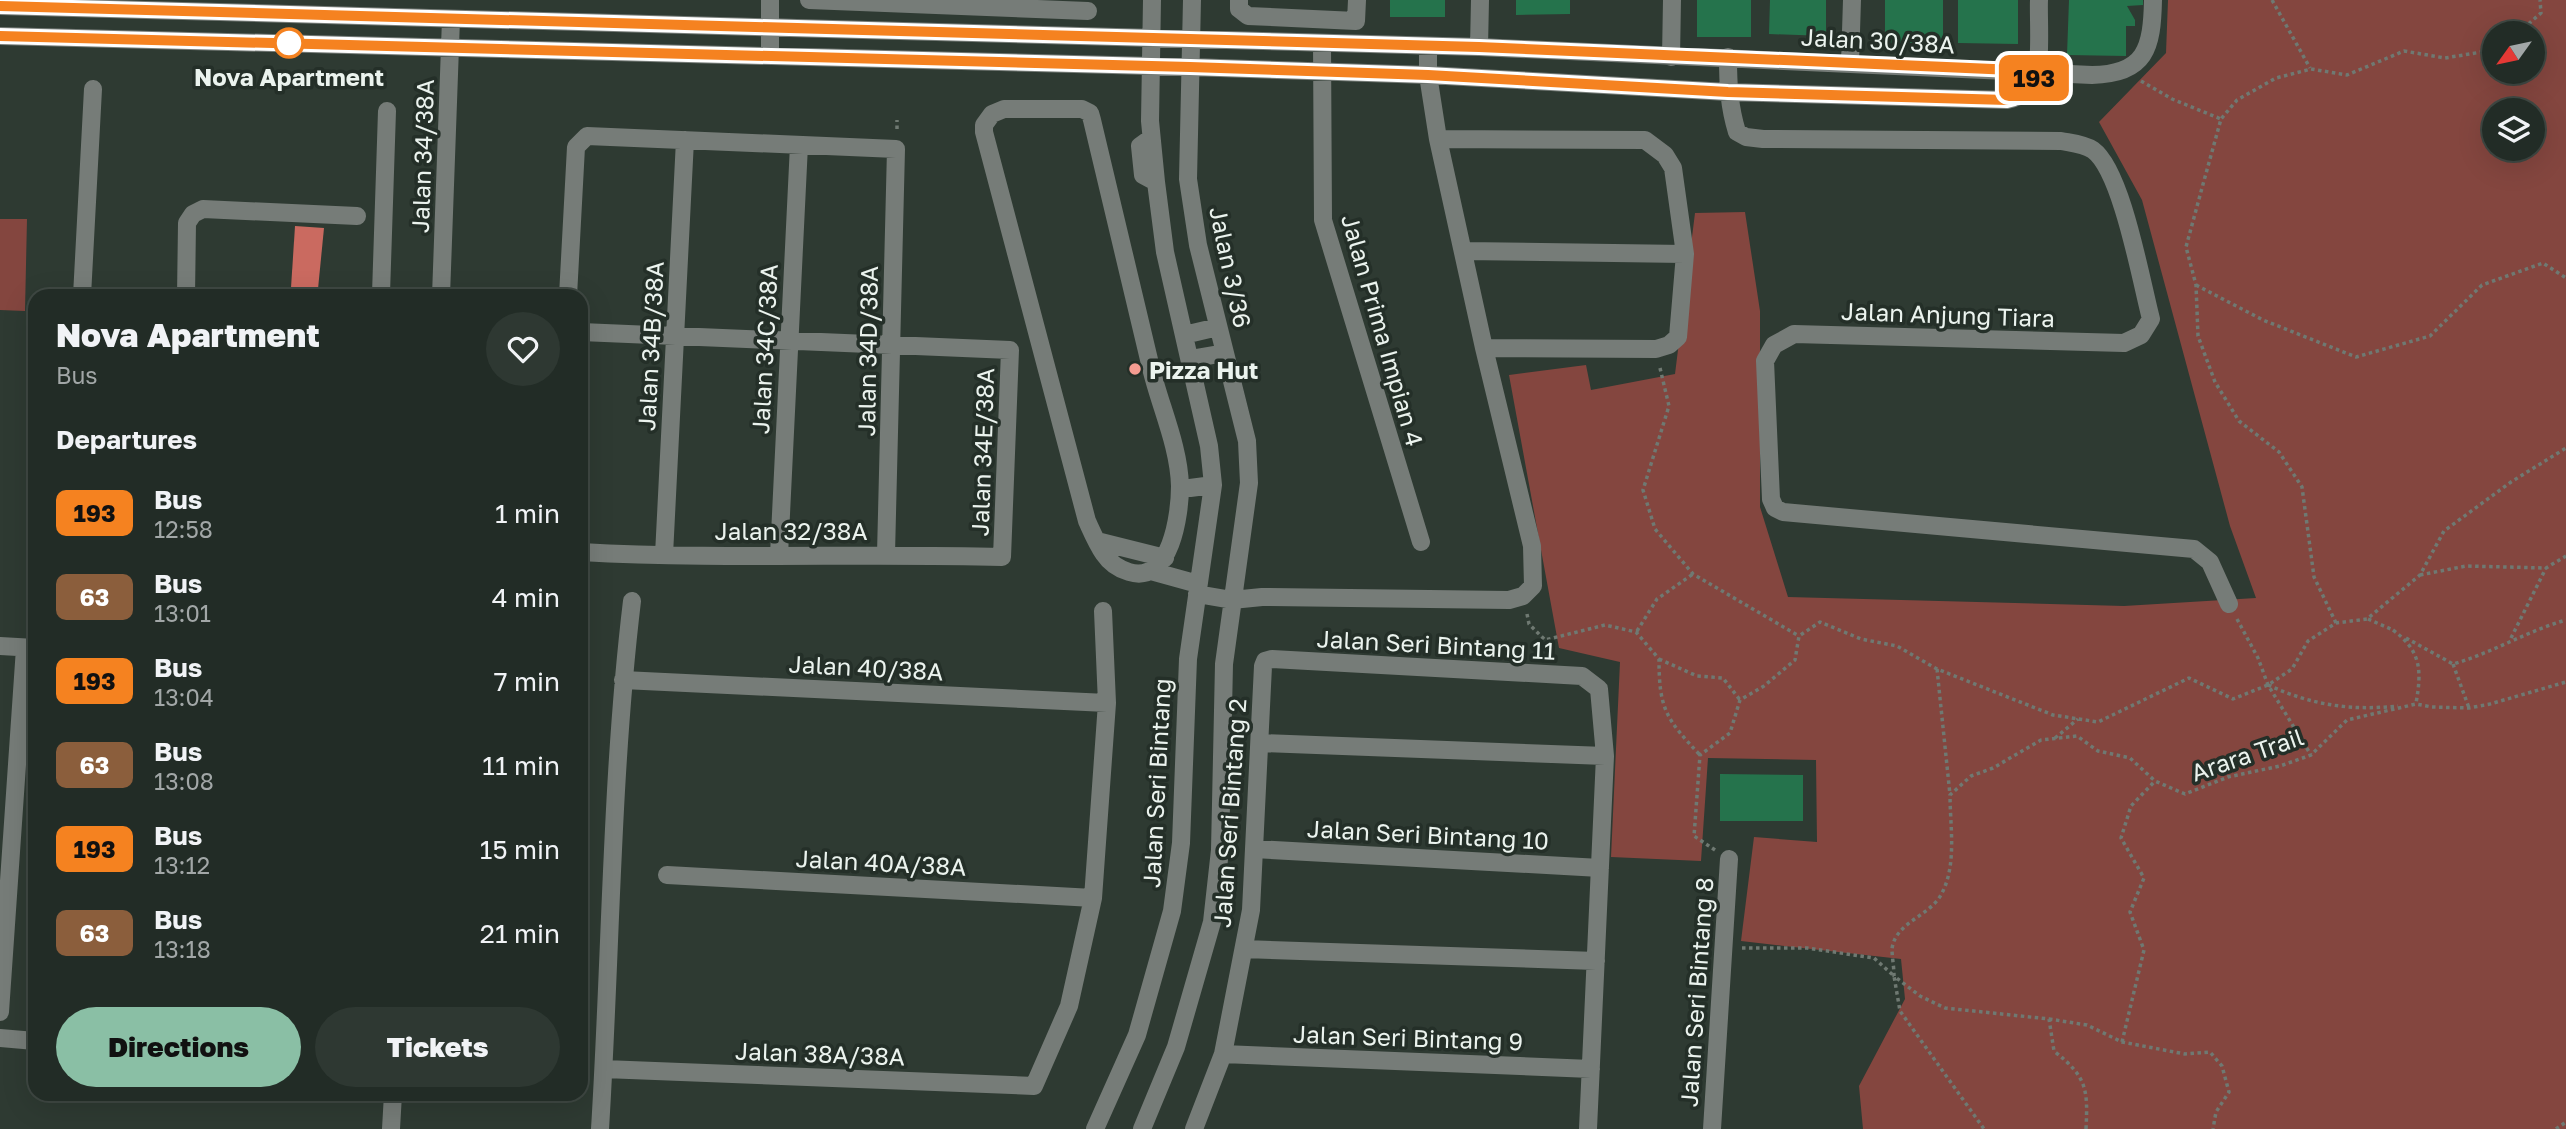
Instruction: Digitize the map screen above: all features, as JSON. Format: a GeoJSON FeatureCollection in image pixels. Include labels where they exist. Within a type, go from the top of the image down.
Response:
{"type":"FeatureCollection","features":[{"type":"Feature","properties":{"kind":"street"},"geometry":{"type":"LineString","coordinates":[[770,55],[771,0]]}},
{"type":"Feature","properties":{"kind":"street"},"geometry":{"type":"LineString","coordinates":[[809,0],[1088,11]]}},
{"type":"Feature","properties":{"kind":"street"},"geometry":{"type":"LineString","coordinates":[[1152,0],[1152,138],[1156,182],[1165,252],[1209,446],[1213,485],[1198,589]]}},
{"type":"Feature","properties":{"kind":"street","name":"Jalan 3/36"},"geometry":{"type":"LineString","coordinates":[[1192,0],[1188,179],[1198,245],[1247,441],[1249,483],[1232,600]]}},
{"type":"Feature","properties":{"kind":"street"},"geometry":{"type":"LineString","coordinates":[[1239,0],[1239,9],[1248,16],[1356,21]]}},
{"type":"Feature","properties":{"kind":"street"},"geometry":{"type":"LineString","coordinates":[[1356,46],[1357,0]]}},
{"type":"Feature","properties":{"kind":"street"},"geometry":{"type":"LineString","coordinates":[[1479,47],[1480,0]]}},
{"type":"Feature","properties":{"kind":"street"},"geometry":{"type":"LineString","coordinates":[[1671,57],[1672,0]]}},
{"type":"Feature","properties":{"kind":"street"},"geometry":{"type":"LineString","coordinates":[[1850,63],[1852,0]]}},
{"type":"Feature","properties":{"kind":"street"},"geometry":{"type":"LineString","coordinates":[[0,36],[1190,67],[1428,75],[1728,92],[2007,100],[2020,97],[2031,87],[2037,71],[2039,0]]}},
{"type":"Feature","properties":{"kind":"street"},"geometry":{"type":"LineString","coordinates":[[2125,72],[2136,64],[2152,35],[2153,0]]}},
{"type":"Feature","properties":{"kind":"street","name":"Jalan 30/38A"},"geometry":{"type":"LineString","coordinates":[[0,6],[1428,48],[1479,47],[2092,75],[2125,72]]}},
{"type":"Feature","properties":{"kind":"street","name":"Jalan 34/38A"},"geometry":{"type":"LineString","coordinates":[[442,289],[451,19]]}},
{"type":"Feature","properties":{"kind":"street"},"geometry":{"type":"LineString","coordinates":[[896,31],[897,59]]}},
{"type":"Feature","properties":{"kind":"street","name":"Jalan Prima Impian 4"},"geometry":{"type":"LineString","coordinates":[[1322,44],[1323,220],[1421,541]]}},
{"type":"Feature","properties":{"kind":"street"},"geometry":{"type":"LineString","coordinates":[[1151,571],[1232,600],[1262,597],[1509,600],[1528,591],[1532,546],[1484,348],[1438,139],[1428,75],[1428,48]]}},
{"type":"Feature","properties":{"kind":"street","name":"Jalan Anjung Tiara"},"geometry":{"type":"LineString","coordinates":[[1728,57],[1728,92],[1737,132],[1746,137],[2061,141],[2092,150],[2110,169],[2151,319],[2141,335],[2124,343],[1794,334],[1774,345],[1765,361],[1772,499],[1775,508],[1783,512],[2194,549],[2210,562],[2229,604]]}},
{"type":"Feature","properties":{"kind":"street"},"geometry":{"type":"LineString","coordinates":[[82,289],[93,89]]}},
{"type":"Feature","properties":{"kind":"street"},"geometry":{"type":"LineString","coordinates":[[1004,109],[1082,109],[1090,113],[1151,369],[1178,463],[1180,486],[1176,527],[1165,558],[1151,571],[1138,575],[1118,569],[1104,555],[1087,521],[984,132],[984,125],[992,114],[1004,109]]}},
{"type":"Feature","properties":{"kind":"street"},"geometry":{"type":"LineString","coordinates":[[385,289],[387,111]]}},
{"type":"Feature","properties":{"kind":"street"},"geometry":{"type":"LineString","coordinates":[[568,289],[576,147],[587,136],[799,145]]}},
{"type":"Feature","properties":{"kind":"street"},"geometry":{"type":"LineString","coordinates":[[1438,139],[1645,140],[1665,155],[1673,168],[1685,254],[1678,337],[1663,347],[1484,348]]}},
{"type":"Feature","properties":{"kind":"street","name":"Jalan 34B/38A"},"geometry":{"type":"LineString","coordinates":[[664,555],[685,140]]}},
{"type":"Feature","properties":{"kind":"street","name":"Jalan 34D/38A"},"geometry":{"type":"LineString","coordinates":[[799,145],[896,149],[886,554]]}},
{"type":"Feature","properties":{"kind":"street","name":"Jalan 34C/38A"},"geometry":{"type":"LineString","coordinates":[[779,555],[799,145]]}},
{"type":"Feature","properties":{"kind":"street"},"geometry":{"type":"LineString","coordinates":[[186,289],[187,223],[203,209],[357,216]]}},
{"type":"Feature","properties":{"kind":"street"},"geometry":{"type":"LineString","coordinates":[[1464,251],[1685,254]]}},
{"type":"Feature","properties":{"kind":"street"},"geometry":{"type":"LineString","coordinates":[[1184,335],[1218,327]]}},
{"type":"Feature","properties":{"kind":"street"},"geometry":{"type":"LineString","coordinates":[[588,332],[891,347]]}},
{"type":"Feature","properties":{"kind":"street","name":"Jalan 34E/38A"},"geometry":{"type":"LineString","coordinates":[[891,347],[1010,350],[1002,557]]}},
{"type":"Feature","properties":{"kind":"street"},"geometry":{"type":"LineString","coordinates":[[1190,359],[1225,353]]}},
{"type":"Feature","properties":{"kind":"street"},"geometry":{"type":"LineString","coordinates":[[1180,486],[1190,488],[1213,485]]}},
{"type":"Feature","properties":{"kind":"street"},"geometry":{"type":"LineString","coordinates":[[1097,541],[1165,558]]}},
{"type":"Feature","properties":{"kind":"street","name":"Jalan 32/38A"},"geometry":{"type":"LineString","coordinates":[[588,552],[1002,557]]}},
{"type":"Feature","properties":{"kind":"street","name":"Jalan Seri Bintang"},"geometry":{"type":"LineString","coordinates":[[1095,1129],[1137,1035],[1172,911],[1181,844],[1188,659],[1198,589]]}},
{"type":"Feature","properties":{"kind":"street"},"geometry":{"type":"LineString","coordinates":[[1142,1129],[1176,1047],[1212,922],[1220,850],[1224,664],[1232,600]]}},
{"type":"Feature","properties":{"kind":"street"},"geometry":{"type":"LineString","coordinates":[[600,1129],[610,876],[622,680],[632,601]]}},
{"type":"Feature","properties":{"kind":"street"},"geometry":{"type":"LineString","coordinates":[[1093,898],[1107,703],[1103,611]]}},
{"type":"Feature","properties":{"kind":"street"},"geometry":{"type":"LineString","coordinates":[[0,646],[28,648]]}},
{"type":"Feature","properties":{"kind":"street","name":"Jalan Seri Bintang 11"},"geometry":{"type":"LineString","coordinates":[[1265,661],[1272,659],[1582,676],[1599,689],[1605,756]]}},
{"type":"Feature","properties":{"kind":"street","name":"Jalan Seri Bintang 2"},"geometry":{"type":"LineString","coordinates":[[1194,1129],[1223,1054],[1251,910],[1265,661]]}},
{"type":"Feature","properties":{"kind":"street"},"geometry":{"type":"LineString","coordinates":[[0,1012],[6,848],[28,665]]}},
{"type":"Feature","properties":{"kind":"street","name":"Jalan 40/38A"},"geometry":{"type":"LineString","coordinates":[[622,680],[1107,703]]}},
{"type":"Feature","properties":{"kind":"street"},"geometry":{"type":"LineString","coordinates":[[1261,743],[1605,756],[1588,1129]]}},
{"type":"Feature","properties":{"kind":"street","name":"Jalan Seri Bintang 10"},"geometry":{"type":"LineString","coordinates":[[1254,849],[1600,867]]}},
{"type":"Feature","properties":{"kind":"street","name":"Jalan Seri Bintang 8"},"geometry":{"type":"LineString","coordinates":[[1712,1129],[1729,859]]}},
{"type":"Feature","properties":{"kind":"street","name":"Jalan 40A/38A"},"geometry":{"type":"LineString","coordinates":[[667,875],[1093,898]]}},
{"type":"Feature","properties":{"kind":"street","name":"Jalan 38A/38A"},"geometry":{"type":"LineString","coordinates":[[604,1069],[1034,1086],[1069,1006],[1093,898]]}},
{"type":"Feature","properties":{"kind":"street"},"geometry":{"type":"LineString","coordinates":[[1244,949],[1596,961]]}},
{"type":"Feature","properties":{"kind":"street"},"geometry":{"type":"LineString","coordinates":[[0,1038],[28,1040]]}},
{"type":"Feature","properties":{"kind":"street","name":"Jalan Seri Bintang 9"},"geometry":{"type":"LineString","coordinates":[[1223,1054],[1591,1069]]}},
{"type":"Feature","properties":{"kind":"street"},"geometry":{"type":"LineString","coordinates":[[391,1129],[393,1101]]}},
{"type":"Feature","properties":{"kind":"path"},"geometry":{"type":"LineString","coordinates":[[2272,0],[2311,69]]}},
{"type":"Feature","properties":{"kind":"path"},"geometry":{"type":"LineString","coordinates":[[2532,21],[2541,13],[2540,0]]}},
{"type":"Feature","properties":{"kind":"path"},"geometry":{"type":"LineString","coordinates":[[2336,623],[2314,577],[2302,487],[2278,452],[2239,421],[2215,382],[2198,336],[2196,285],[2186,247],[2221,119],[2237,100],[2276,78],[2311,69],[2347,75],[2404,51],[2445,58],[2482,52]]}},
{"type":"Feature","properties":{"kind":"path"},"geometry":{"type":"LineString","coordinates":[[2125,72],[2172,99],[2221,119]]}},
{"type":"Feature","properties":{"kind":"path"},"geometry":{"type":"LineString","coordinates":[[2196,285],[2263,320],[2356,356],[2430,336],[2482,285],[2543,262],[2566,278]]}},
{"type":"Feature","properties":{"kind":"path"},"geometry":{"type":"LineString","coordinates":[[1663,347],[1669,406],[1643,491],[1655,529],[1693,574],[1799,636]]}},
{"type":"Feature","properties":{"kind":"path"},"geometry":{"type":"LineString","coordinates":[[2367,619],[2420,575],[2444,531],[2511,482],[2566,448]]}},
{"type":"Feature","properties":{"kind":"path"},"geometry":{"type":"LineString","coordinates":[[2510,640],[2546,569],[2566,556]]}},
{"type":"Feature","properties":{"kind":"path"},"geometry":{"type":"LineString","coordinates":[[2420,575],[2466,566],[2546,569]]}},
{"type":"Feature","properties":{"kind":"path"},"geometry":{"type":"LineString","coordinates":[[1636,632],[1657,599],[1693,574]]}},
{"type":"Feature","properties":{"kind":"path"},"geometry":{"type":"LineString","coordinates":[[1528,591],[1529,624],[1545,640],[1605,625],[1636,632],[1659,659],[1698,676],[1723,678],[1740,700]]}},
{"type":"Feature","properties":{"kind":"path"},"geometry":{"type":"LineString","coordinates":[[2229,604],[2258,658],[2268,685],[2311,755]]}},
{"type":"Feature","properties":{"kind":"path"},"geometry":{"type":"LineString","coordinates":[[1700,755],[1730,733],[1740,700],[1764,686],[1794,660],[1799,636],[1820,622],[1861,639],[1898,646],[1937,669],[2053,715],[2098,722],[2189,678],[2233,699],[2268,685],[2292,669],[2308,641],[2336,623],[2367,619],[2393,630],[2453,664],[2469,708]]}},
{"type":"Feature","properties":{"kind":"path"},"geometry":{"type":"LineString","coordinates":[[2453,664],[2480,657],[2510,640],[2566,620]]}},
{"type":"Feature","properties":{"kind":"path"},"geometry":{"type":"LineString","coordinates":[[2268,685],[2312,703],[2335,708],[2358,709],[2416,704],[2419,680],[2416,655],[2410,645],[2393,630]]}},
{"type":"Feature","properties":{"kind":"path"},"geometry":{"type":"LineString","coordinates":[[1659,659],[1659,691],[1672,726],[1700,755],[1694,836],[1729,859]]}},
{"type":"Feature","properties":{"kind":"path"},"geometry":{"type":"LineString","coordinates":[[1937,669],[1950,795],[1951,871],[1942,895],[1925,914],[1902,929],[1892,946],[1894,976],[1900,1011],[1984,1129]]}},
{"type":"Feature","properties":{"kind":"path","name":"Arara Trail"},"geometry":{"type":"LineString","coordinates":[[1950,795],[1971,776],[1993,768],[2041,740],[2077,736],[2098,751],[2130,758],[2155,781],[2185,794],[2228,777],[2311,755],[2347,720],[2416,704],[2469,708],[2566,682]]}},
{"type":"Feature","properties":{"kind":"path"},"geometry":{"type":"LineString","coordinates":[[2053,739],[2078,719]]}},
{"type":"Feature","properties":{"kind":"path"},"geometry":{"type":"LineString","coordinates":[[2122,1042],[2144,950],[2130,912],[2144,878],[2121,838],[2131,806],[2155,781]]}},
{"type":"Feature","properties":{"kind":"path"},"geometry":{"type":"LineString","coordinates":[[1722,948],[1807,948],[1874,958],[1920,996],[1945,1008],[2049,1018],[2087,1025],[2122,1042],[2185,1054],[2210,1052],[2222,1066],[2229,1092],[2216,1112],[2213,1129]]}},
{"type":"Feature","properties":{"kind":"path"},"geometry":{"type":"LineString","coordinates":[[2049,1018],[2054,1051],[2072,1065],[2088,1092],[2086,1129]]}},
{"type":"Feature","properties":{"kind":"path"},"geometry":{"type":"LineString","coordinates":[[2556,1129],[2566,1122]]}},
{"type":"Feature","properties":{"kind":"shaded area"},"geometry":{"type":"Polygon","coordinates":[[[2168,0],[2566,0],[2566,1129],[1863,1129],[1859,1086],[1905,999],[1901,959],[1741,941],[1754,837],[1817,842],[1816,760],[1708,758],[1701,861],[1611,857],[1620,662],[1559,648],[1509,375],[1586,365],[1591,390],[1675,374],[1695,213],[1745,212],[1760,311],[1760,507],[1788,597],[2124,606],[2256,598],[2230,526],[2142,200],[2099,122],[2166,53],[2168,0]]]}},
{"type":"Feature","properties":{"kind":"shaded area"},"geometry":{"type":"Polygon","coordinates":[[[0,219],[27,219],[25,311],[0,310],[0,219]]]}},
{"type":"Feature","properties":{"kind":"shaded area"},"geometry":{"type":"Polygon","coordinates":[[[295,226],[324,228],[318,289],[291,288],[295,226]]]}},
{"type":"Feature","properties":{"kind":"building"},"geometry":{"type":"Polygon","coordinates":[[[1390,0],[1445,0],[1445,17],[1390,17],[1390,0]]]}},
{"type":"Feature","properties":{"kind":"building"},"geometry":{"type":"Polygon","coordinates":[[[1516,0],[1570,0],[1570,14],[1516,15],[1516,0]]]}},
{"type":"Feature","properties":{"kind":"building"},"geometry":{"type":"Polygon","coordinates":[[[1697,0],[1751,0],[1751,37],[1697,37],[1697,0]]]}},
{"type":"Feature","properties":{"kind":"building"},"geometry":{"type":"Polygon","coordinates":[[[1770,0],[1826,0],[1826,36],[1769,34],[1770,0]]]}},
{"type":"Feature","properties":{"kind":"building"},"geometry":{"type":"Polygon","coordinates":[[[1885,0],[1943,0],[1943,43],[1885,43],[1885,0]]]}},
{"type":"Feature","properties":{"kind":"building"},"geometry":{"type":"Polygon","coordinates":[[[1958,0],[2018,0],[2018,44],[1958,43],[1958,0]]]}},
{"type":"Feature","properties":{"kind":"building"},"geometry":{"type":"Polygon","coordinates":[[[2069,0],[2143,0],[2143,5],[2127,6],[2135,20],[2135,26],[2126,26],[2126,56],[2067,55],[2069,0]]]}},
{"type":"Feature","properties":{"kind":"building"},"geometry":{"type":"Polygon","coordinates":[[[1720,774],[1803,775],[1803,821],[1720,821],[1720,774]]]}},
{"type":"Feature","properties":{"kind":"bus line","name":"193"},"geometry":{"type":"LineString","coordinates":[[0,6],[1380,47],[1479,47],[2037,71],[2031,87],[2020,97],[2007,100],[1728,92],[1428,75],[1190,67],[0,36]]}},
{"type":"Feature","properties":{"kind":"place","name":"Nova Apartment"},"geometry":{"type":"Point","coordinates":[289,43]}},
{"type":"Feature","properties":{"kind":"place","name":"Pizza Hut"},"geometry":{"type":"Point","coordinates":[1135,369]}}]}
